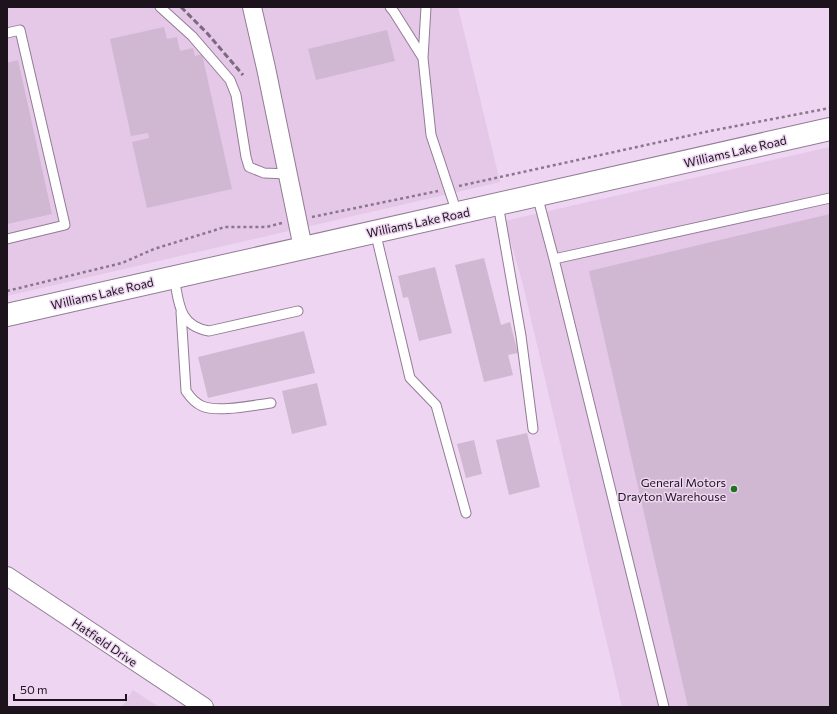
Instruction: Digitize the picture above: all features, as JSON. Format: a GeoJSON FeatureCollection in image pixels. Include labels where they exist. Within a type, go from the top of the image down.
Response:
{"type":"FeatureCollection","features":[{"type":"Feature","properties":{"kind":"main road","name":"Williams Lake Road"},"geometry":{"type":"LineString","coordinates":[[7,315],[830,129]]}},
{"type":"Feature","properties":{"kind":"street"},"geometry":{"type":"LineString","coordinates":[[252,7],[303,248]]}},
{"type":"Feature","properties":{"kind":"street","name":"Hatfield Drive"},"geometry":{"type":"LineString","coordinates":[[7,576],[204,707]]}},
{"type":"Feature","properties":{"kind":"lane"},"geometry":{"type":"LineString","coordinates":[[160,7],[192,36],[230,80],[236,95],[246,157],[250,167],[264,173],[288,174]]}},
{"type":"Feature","properties":{"kind":"lane"},"geometry":{"type":"LineString","coordinates":[[390,7],[424,58]]}},
{"type":"Feature","properties":{"kind":"lane"},"geometry":{"type":"LineString","coordinates":[[426,7],[424,58],[431,134],[457,213]]}},
{"type":"Feature","properties":{"kind":"lane"},"geometry":{"type":"LineString","coordinates":[[7,33],[20,30],[65,225],[7,239]]}},
{"type":"Feature","properties":{"kind":"lane"},"geometry":{"type":"LineString","coordinates":[[537,196],[554,259],[664,707]]}},
{"type":"Feature","properties":{"kind":"lane"},"geometry":{"type":"LineString","coordinates":[[554,259],[830,198]]}},
{"type":"Feature","properties":{"kind":"lane"},"geometry":{"type":"LineString","coordinates":[[498,204],[521,336],[533,429]]}},
{"type":"Feature","properties":{"kind":"lane"},"geometry":{"type":"LineString","coordinates":[[375,231],[410,378],[436,405],[466,513]]}},
{"type":"Feature","properties":{"kind":"lane"},"geometry":{"type":"LineString","coordinates":[[174,277],[181,312],[186,391],[192,400],[202,406],[219,409],[272,403]]}},
{"type":"Feature","properties":{"kind":"lane"},"geometry":{"type":"LineString","coordinates":[[181,312],[184,317],[199,329],[209,331],[298,311]]}},
{"type":"Feature","properties":{"kind":"path"},"geometry":{"type":"LineString","coordinates":[[7,292],[122,263],[154,249],[225,227],[266,227],[449,189],[710,131],[830,108]]}},
{"type":"Feature","properties":{"kind":"shaded area"},"geometry":{"type":"Polygon","coordinates":[[[7,7],[458,7],[500,182],[7,296],[7,7]]]}},
{"type":"Feature","properties":{"kind":"shaded area","name":"General Motors Drayton Warehouse"},"geometry":{"type":"Polygon","coordinates":[[[830,147],[830,707],[622,707],[523,285],[505,221],[830,147]]]}},
{"type":"Feature","properties":{"kind":"shaded area"},"geometry":{"type":"Polygon","coordinates":[[[133,690],[159,707],[122,707],[133,690]]]}},
{"type":"Feature","properties":{"kind":"building"},"geometry":{"type":"Polygon","coordinates":[[[164,27],[167,39],[177,37],[180,51],[193,48],[195,56],[202,54],[232,189],[147,208],[132,142],[149,138],[148,133],[131,136],[110,39],[164,27]]]}},
{"type":"Feature","properties":{"kind":"building"},"geometry":{"type":"Polygon","coordinates":[[[387,30],[395,61],[316,80],[308,49],[387,30]]]}},
{"type":"Feature","properties":{"kind":"building"},"geometry":{"type":"Polygon","coordinates":[[[18,60],[52,214],[7,224],[7,63],[18,60]]]}},
{"type":"Feature","properties":{"kind":"building","name":"General Motors Drayton Warehouse"},"geometry":{"type":"Polygon","coordinates":[[[830,214],[830,707],[688,707],[589,271],[830,214]]]}},
{"type":"Feature","properties":{"kind":"building"},"geometry":{"type":"Polygon","coordinates":[[[484,258],[501,325],[510,322],[518,353],[508,355],[513,375],[484,382],[455,265],[484,258]]]}},
{"type":"Feature","properties":{"kind":"building"},"geometry":{"type":"Polygon","coordinates":[[[435,267],[452,333],[419,341],[408,297],[403,298],[398,276],[435,267]]]}},
{"type":"Feature","properties":{"kind":"building"},"geometry":{"type":"Polygon","coordinates":[[[304,331],[315,373],[208,398],[198,357],[304,331]]]}},
{"type":"Feature","properties":{"kind":"building"},"geometry":{"type":"Polygon","coordinates":[[[317,383],[327,425],[292,434],[282,391],[317,383]]]}},
{"type":"Feature","properties":{"kind":"building"},"geometry":{"type":"Polygon","coordinates":[[[527,433],[540,487],[509,495],[496,440],[527,433]]]}},
{"type":"Feature","properties":{"kind":"building"},"geometry":{"type":"Polygon","coordinates":[[[474,440],[482,474],[466,478],[457,444],[474,440]]]}},
{"type":"Feature","properties":{"kind":"railway"},"geometry":{"type":"LineString","coordinates":[[181,7],[207,33],[243,75]]}},
{"type":"Feature","properties":{"kind":"place","name":"General Motors Drayton Warehouse"},"geometry":{"type":"Point","coordinates":[734,489]}}]}
